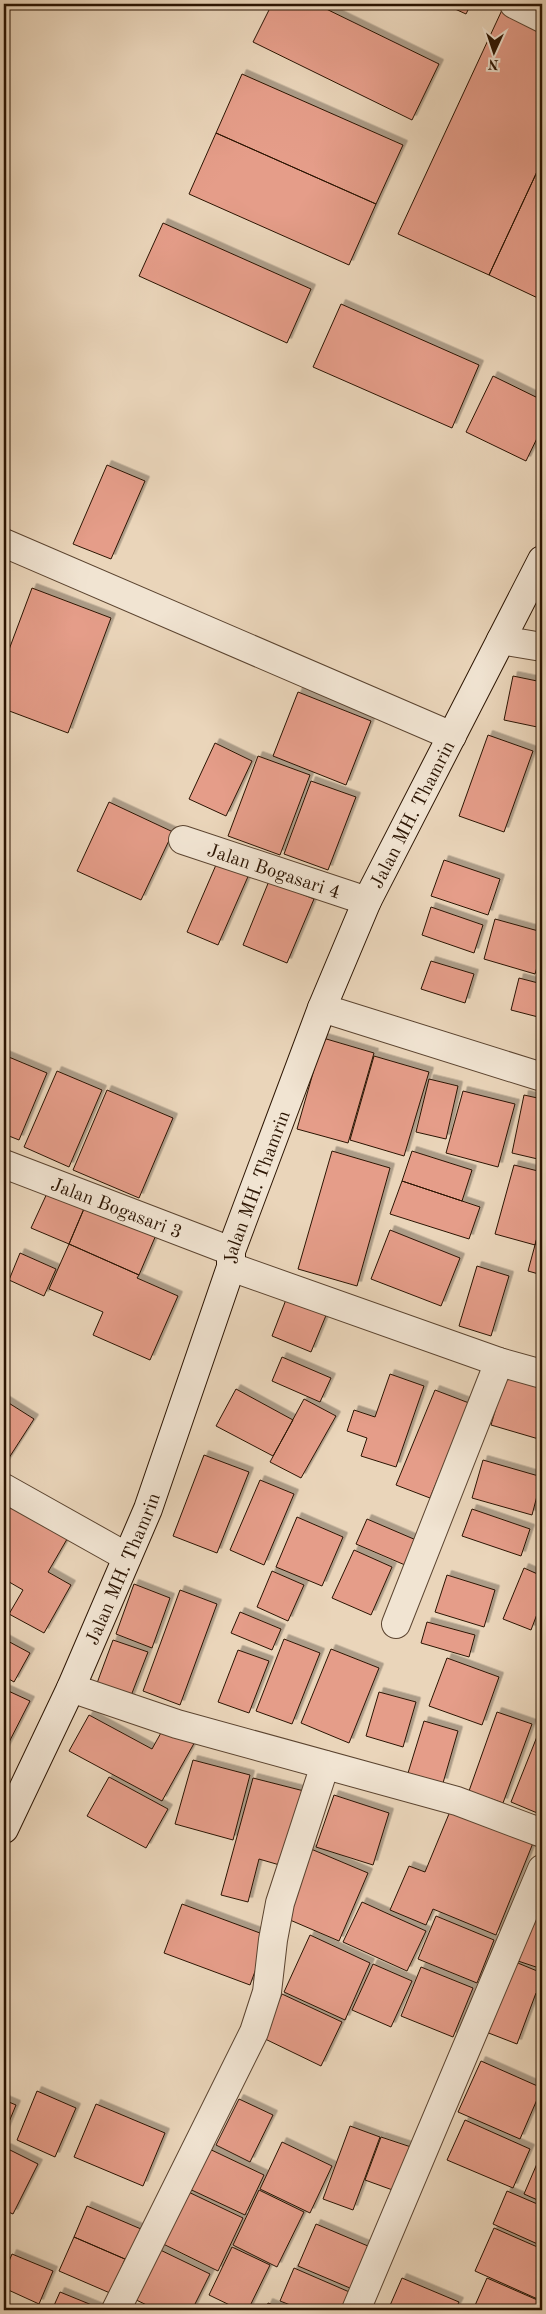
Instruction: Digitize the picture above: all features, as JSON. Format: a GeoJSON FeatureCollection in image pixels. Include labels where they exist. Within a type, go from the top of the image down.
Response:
{"type":"FeatureCollection","features":[{"type":"Feature","properties":{"kind":"street"},"geometry":{"type":"LineString","coordinates":[[514,4],[542,18]]}},
{"type":"Feature","properties":{"kind":"street"},"geometry":{"type":"LineString","coordinates":[[4,542],[452,736]]}},
{"type":"Feature","properties":{"kind":"street","name":"Jalan MH. Thamrin"},"geometry":{"type":"LineString","coordinates":[[4,1829],[11,1796],[70,1688],[148,1509],[231,1259],[322,1008],[366,901],[542,560]]}},
{"type":"Feature","properties":{"kind":"street"},"geometry":{"type":"LineString","coordinates":[[501,640],[542,647]]}},
{"type":"Feature","properties":{"kind":"street","name":"Jalan Bogasari 4"},"geometry":{"type":"LineString","coordinates":[[183,840],[366,901]]}},
{"type":"Feature","properties":{"kind":"street"},"geometry":{"type":"LineString","coordinates":[[322,1008],[542,1076]]}},
{"type":"Feature","properties":{"kind":"street","name":"Jalan Bogasari 3"},"geometry":{"type":"LineString","coordinates":[[4,1164],[231,1259],[499,1362],[542,1374]]}},
{"type":"Feature","properties":{"kind":"street"},"geometry":{"type":"LineString","coordinates":[[396,1624],[499,1362]]}},
{"type":"Feature","properties":{"kind":"street"},"geometry":{"type":"LineString","coordinates":[[4,1488],[127,1557]]}},
{"type":"Feature","properties":{"kind":"street"},"geometry":{"type":"LineString","coordinates":[[70,1688],[177,1724],[457,1801],[542,1833]]}},
{"type":"Feature","properties":{"kind":"street"},"geometry":{"type":"LineString","coordinates":[[116,2310],[254,2032],[267,1992],[273,1940],[280,1903],[325,1765]]}},
{"type":"Feature","properties":{"kind":"street"},"geometry":{"type":"LineString","coordinates":[[356,2310],[542,1869]]}},
{"type":"Feature","properties":{"kind":"building"},"geometry":{"type":"Polygon","coordinates":[[[272,4],[316,4],[439,64],[412,120],[253,42],[272,4]]]}},
{"type":"Feature","properties":{"kind":"building"},"geometry":{"type":"Polygon","coordinates":[[[444,4],[471,4],[466,14],[444,4]]]}},
{"type":"Feature","properties":{"kind":"building"},"geometry":{"type":"Polygon","coordinates":[[[502,10],[542,29],[542,161],[489,275],[398,234],[502,10]]]}},
{"type":"Feature","properties":{"kind":"building"},"geometry":{"type":"Polygon","coordinates":[[[242,74],[403,145],[376,204],[216,133],[242,74]]]}},
{"type":"Feature","properties":{"kind":"building"},"geometry":{"type":"Polygon","coordinates":[[[216,133],[376,204],[349,265],[189,194],[216,133]]]}},
{"type":"Feature","properties":{"kind":"building"},"geometry":{"type":"Polygon","coordinates":[[[542,161],[542,300],[489,275],[542,161]]]}},
{"type":"Feature","properties":{"kind":"building"},"geometry":{"type":"Polygon","coordinates":[[[163,223],[311,289],[287,343],[139,276],[163,223]]]}},
{"type":"Feature","properties":{"kind":"building"},"geometry":{"type":"Polygon","coordinates":[[[341,304],[479,365],[452,428],[313,367],[341,304]]]}},
{"type":"Feature","properties":{"kind":"building"},"geometry":{"type":"Polygon","coordinates":[[[493,376],[542,400],[542,428],[526,461],[466,432],[493,376]]]}},
{"type":"Feature","properties":{"kind":"building"},"geometry":{"type":"Polygon","coordinates":[[[107,465],[145,481],[111,559],[73,544],[107,465]]]}},
{"type":"Feature","properties":{"kind":"building"},"geometry":{"type":"Polygon","coordinates":[[[32,588],[111,618],[68,733],[4,709],[4,663],[32,588]]]}},
{"type":"Feature","properties":{"kind":"building"},"geometry":{"type":"Polygon","coordinates":[[[513,676],[542,682],[542,728],[504,720],[513,676]]]}},
{"type":"Feature","properties":{"kind":"building"},"geometry":{"type":"Polygon","coordinates":[[[298,692],[371,721],[346,785],[273,756],[298,692]]]}},
{"type":"Feature","properties":{"kind":"building"},"geometry":{"type":"Polygon","coordinates":[[[488,735],[533,751],[504,832],[459,816],[488,735]]]}},
{"type":"Feature","properties":{"kind":"building"},"geometry":{"type":"Polygon","coordinates":[[[215,743],[252,761],[226,816],[189,799],[215,743]]]}},
{"type":"Feature","properties":{"kind":"building"},"geometry":{"type":"Polygon","coordinates":[[[258,756],[310,775],[280,855],[228,836],[258,756]]]}},
{"type":"Feature","properties":{"kind":"building"},"geometry":{"type":"Polygon","coordinates":[[[311,781],[356,797],[328,870],[284,854],[311,781]]]}},
{"type":"Feature","properties":{"kind":"building"},"geometry":{"type":"Polygon","coordinates":[[[109,802],[173,832],[141,900],[77,871],[109,802]]]}},
{"type":"Feature","properties":{"kind":"building"},"geometry":{"type":"Polygon","coordinates":[[[219,858],[250,872],[218,945],[187,932],[219,858]]]}},
{"type":"Feature","properties":{"kind":"building"},"geometry":{"type":"Polygon","coordinates":[[[444,860],[500,879],[488,915],[431,896],[444,860]]]}},
{"type":"Feature","properties":{"kind":"building"},"geometry":{"type":"Polygon","coordinates":[[[269,881],[314,899],[287,963],[243,945],[269,881]]]}},
{"type":"Feature","properties":{"kind":"building"},"geometry":{"type":"Polygon","coordinates":[[[431,907],[483,925],[474,953],[422,935],[431,907]]]}},
{"type":"Feature","properties":{"kind":"building"},"geometry":{"type":"Polygon","coordinates":[[[495,919],[542,932],[542,951],[535,974],[484,959],[495,919]]]}},
{"type":"Feature","properties":{"kind":"building"},"geometry":{"type":"Polygon","coordinates":[[[431,961],[474,974],[465,1003],[421,989],[431,961]]]}},
{"type":"Feature","properties":{"kind":"building"},"geometry":{"type":"Polygon","coordinates":[[[519,978],[542,984],[542,1018],[511,1010],[519,978]]]}},
{"type":"Feature","properties":{"kind":"building"},"geometry":{"type":"Polygon","coordinates":[[[323,1038],[374,1053],[348,1143],[297,1129],[323,1038]]]}},
{"type":"Feature","properties":{"kind":"building"},"geometry":{"type":"Polygon","coordinates":[[[4,1055],[47,1073],[19,1140],[4,1134],[4,1055]]]}},
{"type":"Feature","properties":{"kind":"building"},"geometry":{"type":"Polygon","coordinates":[[[374,1056],[429,1072],[404,1156],[350,1140],[374,1056]]]}},
{"type":"Feature","properties":{"kind":"building"},"geometry":{"type":"Polygon","coordinates":[[[57,1071],[102,1090],[69,1167],[24,1147],[57,1071]]]}},
{"type":"Feature","properties":{"kind":"building"},"geometry":{"type":"Polygon","coordinates":[[[429,1079],[458,1086],[446,1139],[416,1132],[429,1079]]]}},
{"type":"Feature","properties":{"kind":"building"},"geometry":{"type":"Polygon","coordinates":[[[107,1090],[173,1118],[139,1198],[73,1170],[107,1090]]]}},
{"type":"Feature","properties":{"kind":"building"},"geometry":{"type":"Polygon","coordinates":[[[463,1091],[515,1104],[498,1167],[446,1153],[463,1091]]]}},
{"type":"Feature","properties":{"kind":"building"},"geometry":{"type":"Polygon","coordinates":[[[524,1095],[542,1099],[542,1160],[512,1153],[524,1095]]]}},
{"type":"Feature","properties":{"kind":"building"},"geometry":{"type":"Polygon","coordinates":[[[332,1151],[390,1168],[357,1286],[298,1269],[332,1151]]]}},
{"type":"Feature","properties":{"kind":"building"},"geometry":{"type":"Polygon","coordinates":[[[412,1151],[472,1170],[462,1201],[402,1181],[412,1151]]]}},
{"type":"Feature","properties":{"kind":"building"},"geometry":{"type":"Polygon","coordinates":[[[514,1165],[542,1172],[542,1219],[535,1245],[495,1234],[514,1165]]]}},
{"type":"Feature","properties":{"kind":"building"},"geometry":{"type":"Polygon","coordinates":[[[402,1181],[480,1207],[469,1239],[390,1214],[402,1181]]]}},
{"type":"Feature","properties":{"kind":"building"},"geometry":{"type":"Polygon","coordinates":[[[49,1189],[86,1204],[69,1244],[31,1228],[49,1189]]]}},
{"type":"Feature","properties":{"kind":"building"},"geometry":{"type":"Polygon","coordinates":[[[86,1204],[156,1235],[139,1275],[69,1244],[86,1204]]]}},
{"type":"Feature","properties":{"kind":"building"},"geometry":{"type":"Polygon","coordinates":[[[542,1219],[542,1275],[528,1271],[542,1219]]]}},
{"type":"Feature","properties":{"kind":"building"},"geometry":{"type":"Polygon","coordinates":[[[390,1230],[460,1258],[441,1306],[371,1279],[390,1230]]]}},
{"type":"Feature","properties":{"kind":"building"},"geometry":{"type":"Polygon","coordinates":[[[69,1244],[139,1275],[137,1278],[178,1296],[150,1360],[93,1335],[103,1312],[49,1289],[69,1244]]]}},
{"type":"Feature","properties":{"kind":"building"},"geometry":{"type":"Polygon","coordinates":[[[20,1253],[56,1269],[44,1296],[9,1280],[20,1253]]]}},
{"type":"Feature","properties":{"kind":"building"},"geometry":{"type":"Polygon","coordinates":[[[477,1266],[509,1276],[491,1336],[459,1326],[477,1266]]]}},
{"type":"Feature","properties":{"kind":"building"},"geometry":{"type":"Polygon","coordinates":[[[287,1297],[327,1313],[311,1352],[272,1336],[287,1297]]]}},
{"type":"Feature","properties":{"kind":"building"},"geometry":{"type":"Polygon","coordinates":[[[282,1357],[331,1378],[320,1402],[272,1381],[282,1357]]]}},
{"type":"Feature","properties":{"kind":"building"},"geometry":{"type":"Polygon","coordinates":[[[390,1374],[424,1386],[396,1467],[361,1456],[367,1438],[347,1431],[354,1410],[375,1417],[390,1374]]]}},
{"type":"Feature","properties":{"kind":"building"},"geometry":{"type":"Polygon","coordinates":[[[505,1377],[542,1387],[542,1440],[491,1425],[505,1377]]]}},
{"type":"Feature","properties":{"kind":"building"},"geometry":{"type":"Polygon","coordinates":[[[236,1389],[293,1420],[273,1456],[216,1426],[236,1389]]]}},
{"type":"Feature","properties":{"kind":"building"},"geometry":{"type":"Polygon","coordinates":[[[435,1390],[469,1403],[430,1498],[396,1485],[435,1390]]]}},
{"type":"Feature","properties":{"kind":"building"},"geometry":{"type":"Polygon","coordinates":[[[304,1399],[336,1416],[301,1478],[270,1462],[304,1399]]]}},
{"type":"Feature","properties":{"kind":"building"},"geometry":{"type":"Polygon","coordinates":[[[4,1400],[34,1419],[5,1464],[4,1464],[4,1400]]]}},
{"type":"Feature","properties":{"kind":"building"},"geometry":{"type":"Polygon","coordinates":[[[204,1455],[249,1472],[217,1553],[173,1536],[204,1455]]]}},
{"type":"Feature","properties":{"kind":"building"},"geometry":{"type":"Polygon","coordinates":[[[483,1460],[542,1477],[532,1515],[472,1498],[483,1460]]]}},
{"type":"Feature","properties":{"kind":"building"},"geometry":{"type":"Polygon","coordinates":[[[260,1480],[294,1494],[264,1565],[230,1550],[260,1480]]]}},
{"type":"Feature","properties":{"kind":"building"},"geometry":{"type":"Polygon","coordinates":[[[4,1498],[70,1534],[48,1572],[71,1585],[44,1633],[9,1614],[23,1590],[4,1579],[4,1498]]]}},
{"type":"Feature","properties":{"kind":"building"},"geometry":{"type":"Polygon","coordinates":[[[472,1509],[530,1529],[521,1556],[462,1536],[472,1509]]]}},
{"type":"Feature","properties":{"kind":"building"},"geometry":{"type":"Polygon","coordinates":[[[297,1517],[343,1537],[322,1586],[276,1567],[297,1517]]]}},
{"type":"Feature","properties":{"kind":"building"},"geometry":{"type":"Polygon","coordinates":[[[367,1519],[416,1540],[405,1565],[356,1544],[367,1519]]]}},
{"type":"Feature","properties":{"kind":"building"},"geometry":{"type":"Polygon","coordinates":[[[354,1550],[392,1567],[371,1615],[332,1598],[354,1550]]]}},
{"type":"Feature","properties":{"kind":"building"},"geometry":{"type":"Polygon","coordinates":[[[524,1568],[542,1576],[542,1601],[531,1630],[503,1619],[524,1568]]]}},
{"type":"Feature","properties":{"kind":"building"},"geometry":{"type":"Polygon","coordinates":[[[272,1571],[304,1585],[288,1621],[257,1607],[272,1571]]]}},
{"type":"Feature","properties":{"kind":"building"},"geometry":{"type":"Polygon","coordinates":[[[447,1575],[495,1590],[484,1627],[435,1612],[447,1575]]]}},
{"type":"Feature","properties":{"kind":"building"},"geometry":{"type":"Polygon","coordinates":[[[134,1584],[170,1598],[152,1648],[116,1634],[134,1584]]]}},
{"type":"Feature","properties":{"kind":"building"},"geometry":{"type":"Polygon","coordinates":[[[180,1590],[217,1604],[180,1705],[143,1691],[180,1590]]]}},
{"type":"Feature","properties":{"kind":"building"},"geometry":{"type":"Polygon","coordinates":[[[240,1612],[281,1629],[272,1650],[231,1633],[240,1612]]]}},
{"type":"Feature","properties":{"kind":"building"},"geometry":{"type":"Polygon","coordinates":[[[427,1622],[475,1635],[469,1657],[421,1643],[427,1622]]]}},
{"type":"Feature","properties":{"kind":"building"},"geometry":{"type":"Polygon","coordinates":[[[4,1639],[30,1653],[14,1682],[4,1676],[4,1639]]]}},
{"type":"Feature","properties":{"kind":"building"},"geometry":{"type":"Polygon","coordinates":[[[284,1639],[320,1653],[292,1724],[256,1711],[284,1639]]]}},
{"type":"Feature","properties":{"kind":"building"},"geometry":{"type":"Polygon","coordinates":[[[113,1640],[148,1652],[127,1706],[93,1694],[113,1640]]]}},
{"type":"Feature","properties":{"kind":"building"},"geometry":{"type":"Polygon","coordinates":[[[331,1649],[379,1668],[349,1743],[301,1723],[331,1649]]]}},
{"type":"Feature","properties":{"kind":"building"},"geometry":{"type":"Polygon","coordinates":[[[238,1650],[269,1661],[249,1713],[218,1702],[238,1650]]]}},
{"type":"Feature","properties":{"kind":"building"},"geometry":{"type":"Polygon","coordinates":[[[447,1658],[499,1677],[482,1725],[429,1706],[447,1658]]]}},
{"type":"Feature","properties":{"kind":"building"},"geometry":{"type":"Polygon","coordinates":[[[4,1689],[30,1701],[4,1752],[4,1689]]]}},
{"type":"Feature","properties":{"kind":"building"},"geometry":{"type":"Polygon","coordinates":[[[379,1692],[416,1702],[403,1747],[366,1736],[379,1692]]]}},
{"type":"Feature","properties":{"kind":"building"},"geometry":{"type":"Polygon","coordinates":[[[497,1712],[532,1724],[503,1803],[469,1791],[497,1712]]]}},
{"type":"Feature","properties":{"kind":"building"},"geometry":{"type":"Polygon","coordinates":[[[89,1715],[152,1749],[167,1722],[197,1738],[162,1801],[69,1751],[89,1715]]]}},
{"type":"Feature","properties":{"kind":"building"},"geometry":{"type":"Polygon","coordinates":[[[424,1721],[458,1731],[443,1783],[408,1773],[424,1721]]]}},
{"type":"Feature","properties":{"kind":"building"},"geometry":{"type":"Polygon","coordinates":[[[542,1724],[542,1815],[511,1802],[542,1724]]]}},
{"type":"Feature","properties":{"kind":"building"},"geometry":{"type":"Polygon","coordinates":[[[193,1760],[250,1775],[233,1840],[175,1824],[193,1760]]]}},
{"type":"Feature","properties":{"kind":"building"},"geometry":{"type":"Polygon","coordinates":[[[109,1777],[168,1809],[146,1848],[87,1816],[109,1777]]]}},
{"type":"Feature","properties":{"kind":"building"},"geometry":{"type":"Polygon","coordinates":[[[253,1778],[304,1791],[283,1866],[259,1859],[248,1902],[221,1895],[253,1778]]]}},
{"type":"Feature","properties":{"kind":"building"},"geometry":{"type":"Polygon","coordinates":[[[334,1795],[389,1813],[373,1865],[316,1847],[334,1795]]]}},
{"type":"Feature","properties":{"kind":"building"},"geometry":{"type":"Polygon","coordinates":[[[451,1809],[533,1843],[496,1935],[433,1909],[426,1925],[390,1910],[409,1866],[425,1872],[451,1809]]]}},
{"type":"Feature","properties":{"kind":"building"},"geometry":{"type":"Polygon","coordinates":[[[311,1849],[368,1873],[339,1941],[283,1917],[311,1849]]]}},
{"type":"Feature","properties":{"kind":"building"},"geometry":{"type":"Polygon","coordinates":[[[362,1902],[426,1931],[407,1971],[343,1942],[362,1902]]]}},
{"type":"Feature","properties":{"kind":"building"},"geometry":{"type":"Polygon","coordinates":[[[182,1904],[268,1936],[250,1985],[164,1953],[182,1904]]]}},
{"type":"Feature","properties":{"kind":"building"},"geometry":{"type":"Polygon","coordinates":[[[534,1913],[542,1916],[542,1969],[518,1961],[534,1913]]]}},
{"type":"Feature","properties":{"kind":"building"},"geometry":{"type":"Polygon","coordinates":[[[436,1916],[494,1940],[477,1983],[418,1959],[436,1916]]]}},
{"type":"Feature","properties":{"kind":"building"},"geometry":{"type":"Polygon","coordinates":[[[310,1935],[370,1963],[345,2020],[284,1992],[310,1935]]]}},
{"type":"Feature","properties":{"kind":"building"},"geometry":{"type":"Polygon","coordinates":[[[513,1961],[542,1973],[542,1996],[536,1993],[517,2044],[486,2032],[513,1961]]]}},
{"type":"Feature","properties":{"kind":"building"},"geometry":{"type":"Polygon","coordinates":[[[373,1964],[412,1981],[391,2027],[352,2010],[373,1964]]]}},
{"type":"Feature","properties":{"kind":"building"},"geometry":{"type":"Polygon","coordinates":[[[421,1967],[473,1988],[453,2037],[401,2016],[421,1967]]]}},
{"type":"Feature","properties":{"kind":"building"},"geometry":{"type":"Polygon","coordinates":[[[282,1994],[342,2022],[321,2066],[261,2037],[282,1994]]]}},
{"type":"Feature","properties":{"kind":"building"},"geometry":{"type":"Polygon","coordinates":[[[481,2061],[542,2088],[520,2139],[458,2112],[481,2061]]]}},
{"type":"Feature","properties":{"kind":"building"},"geometry":{"type":"Polygon","coordinates":[[[37,2091],[76,2108],[55,2157],[17,2140],[37,2091]]]}},
{"type":"Feature","properties":{"kind":"building"},"geometry":{"type":"Polygon","coordinates":[[[239,2099],[273,2115],[250,2162],[216,2145],[239,2099]]]}},
{"type":"Feature","properties":{"kind":"building"},"geometry":{"type":"Polygon","coordinates":[[[4,2100],[16,2105],[4,2134],[4,2100]]]}},
{"type":"Feature","properties":{"kind":"building"},"geometry":{"type":"Polygon","coordinates":[[[96,2104],[165,2133],[143,2186],[74,2157],[96,2104]]]}},
{"type":"Feature","properties":{"kind":"building"},"geometry":{"type":"Polygon","coordinates":[[[465,2120],[530,2149],[513,2188],[447,2160],[465,2120]]]}},
{"type":"Feature","properties":{"kind":"building"},"geometry":{"type":"Polygon","coordinates":[[[350,2126],[380,2137],[353,2210],[323,2199],[350,2126]]]}},
{"type":"Feature","properties":{"kind":"building"},"geometry":{"type":"Polygon","coordinates":[[[381,2137],[414,2148],[398,2192],[365,2180],[381,2137]]]}},
{"type":"Feature","properties":{"kind":"building"},"geometry":{"type":"Polygon","coordinates":[[[282,2142],[332,2166],[310,2213],[260,2189],[282,2142]]]}},
{"type":"Feature","properties":{"kind":"building"},"geometry":{"type":"Polygon","coordinates":[[[201,2145],[264,2175],[245,2215],[181,2185],[201,2145]]]}},
{"type":"Feature","properties":{"kind":"building"},"geometry":{"type":"Polygon","coordinates":[[[6,2148],[38,2164],[13,2214],[4,2210],[4,2152],[6,2148]]]}},
{"type":"Feature","properties":{"kind":"building"},"geometry":{"type":"Polygon","coordinates":[[[542,2152],[542,2202],[524,2194],[542,2152]]]}},
{"type":"Feature","properties":{"kind":"building"},"geometry":{"type":"Polygon","coordinates":[[[180,2188],[243,2218],[218,2271],[155,2240],[180,2188]]]}},
{"type":"Feature","properties":{"kind":"building"},"geometry":{"type":"Polygon","coordinates":[[[259,2190],[304,2212],[277,2267],[233,2245],[259,2190]]]}},
{"type":"Feature","properties":{"kind":"building"},"geometry":{"type":"Polygon","coordinates":[[[507,2191],[542,2206],[542,2246],[493,2224],[507,2191]]]}},
{"type":"Feature","properties":{"kind":"building"},"geometry":{"type":"Polygon","coordinates":[[[87,2206],[141,2229],[127,2260],[74,2237],[87,2206]]]}},
{"type":"Feature","properties":{"kind":"building"},"geometry":{"type":"Polygon","coordinates":[[[316,2224],[375,2249],[357,2291],[298,2266],[316,2224]]]}},
{"type":"Feature","properties":{"kind":"building"},"geometry":{"type":"Polygon","coordinates":[[[494,2228],[542,2249],[542,2301],[475,2271],[494,2228]]]}},
{"type":"Feature","properties":{"kind":"building"},"geometry":{"type":"Polygon","coordinates":[[[74,2237],[125,2259],[110,2293],[59,2271],[74,2237]]]}},
{"type":"Feature","properties":{"kind":"building"},"geometry":{"type":"Polygon","coordinates":[[[152,2246],[210,2274],[192,2310],[157,2310],[128,2296],[152,2246]]]}},
{"type":"Feature","properties":{"kind":"building"},"geometry":{"type":"Polygon","coordinates":[[[232,2247],[270,2265],[248,2310],[240,2310],[209,2295],[232,2247]]]}},
{"type":"Feature","properties":{"kind":"building"},"geometry":{"type":"Polygon","coordinates":[[[12,2254],[53,2271],[39,2304],[4,2288],[4,2273],[12,2254]]]}},
{"type":"Feature","properties":{"kind":"building"},"geometry":{"type":"Polygon","coordinates":[[[294,2268],[354,2294],[347,2310],[303,2310],[280,2301],[294,2268]]]}},
{"type":"Feature","properties":{"kind":"building"},"geometry":{"type":"Polygon","coordinates":[[[402,2278],[459,2302],[455,2310],[388,2310],[402,2278]]]}},
{"type":"Feature","properties":{"kind":"building"},"geometry":{"type":"Polygon","coordinates":[[[487,2278],[542,2302],[542,2310],[473,2310],[487,2278]]]}},
{"type":"Feature","properties":{"kind":"building"},"geometry":{"type":"Polygon","coordinates":[[[60,2292],[104,2310],[52,2310],[60,2292]]]}},
{"type":"Feature","properties":{"kind":"building"},"geometry":{"type":"Polygon","coordinates":[[[268,2303],[285,2310],[265,2310],[268,2303]]]}}]}
